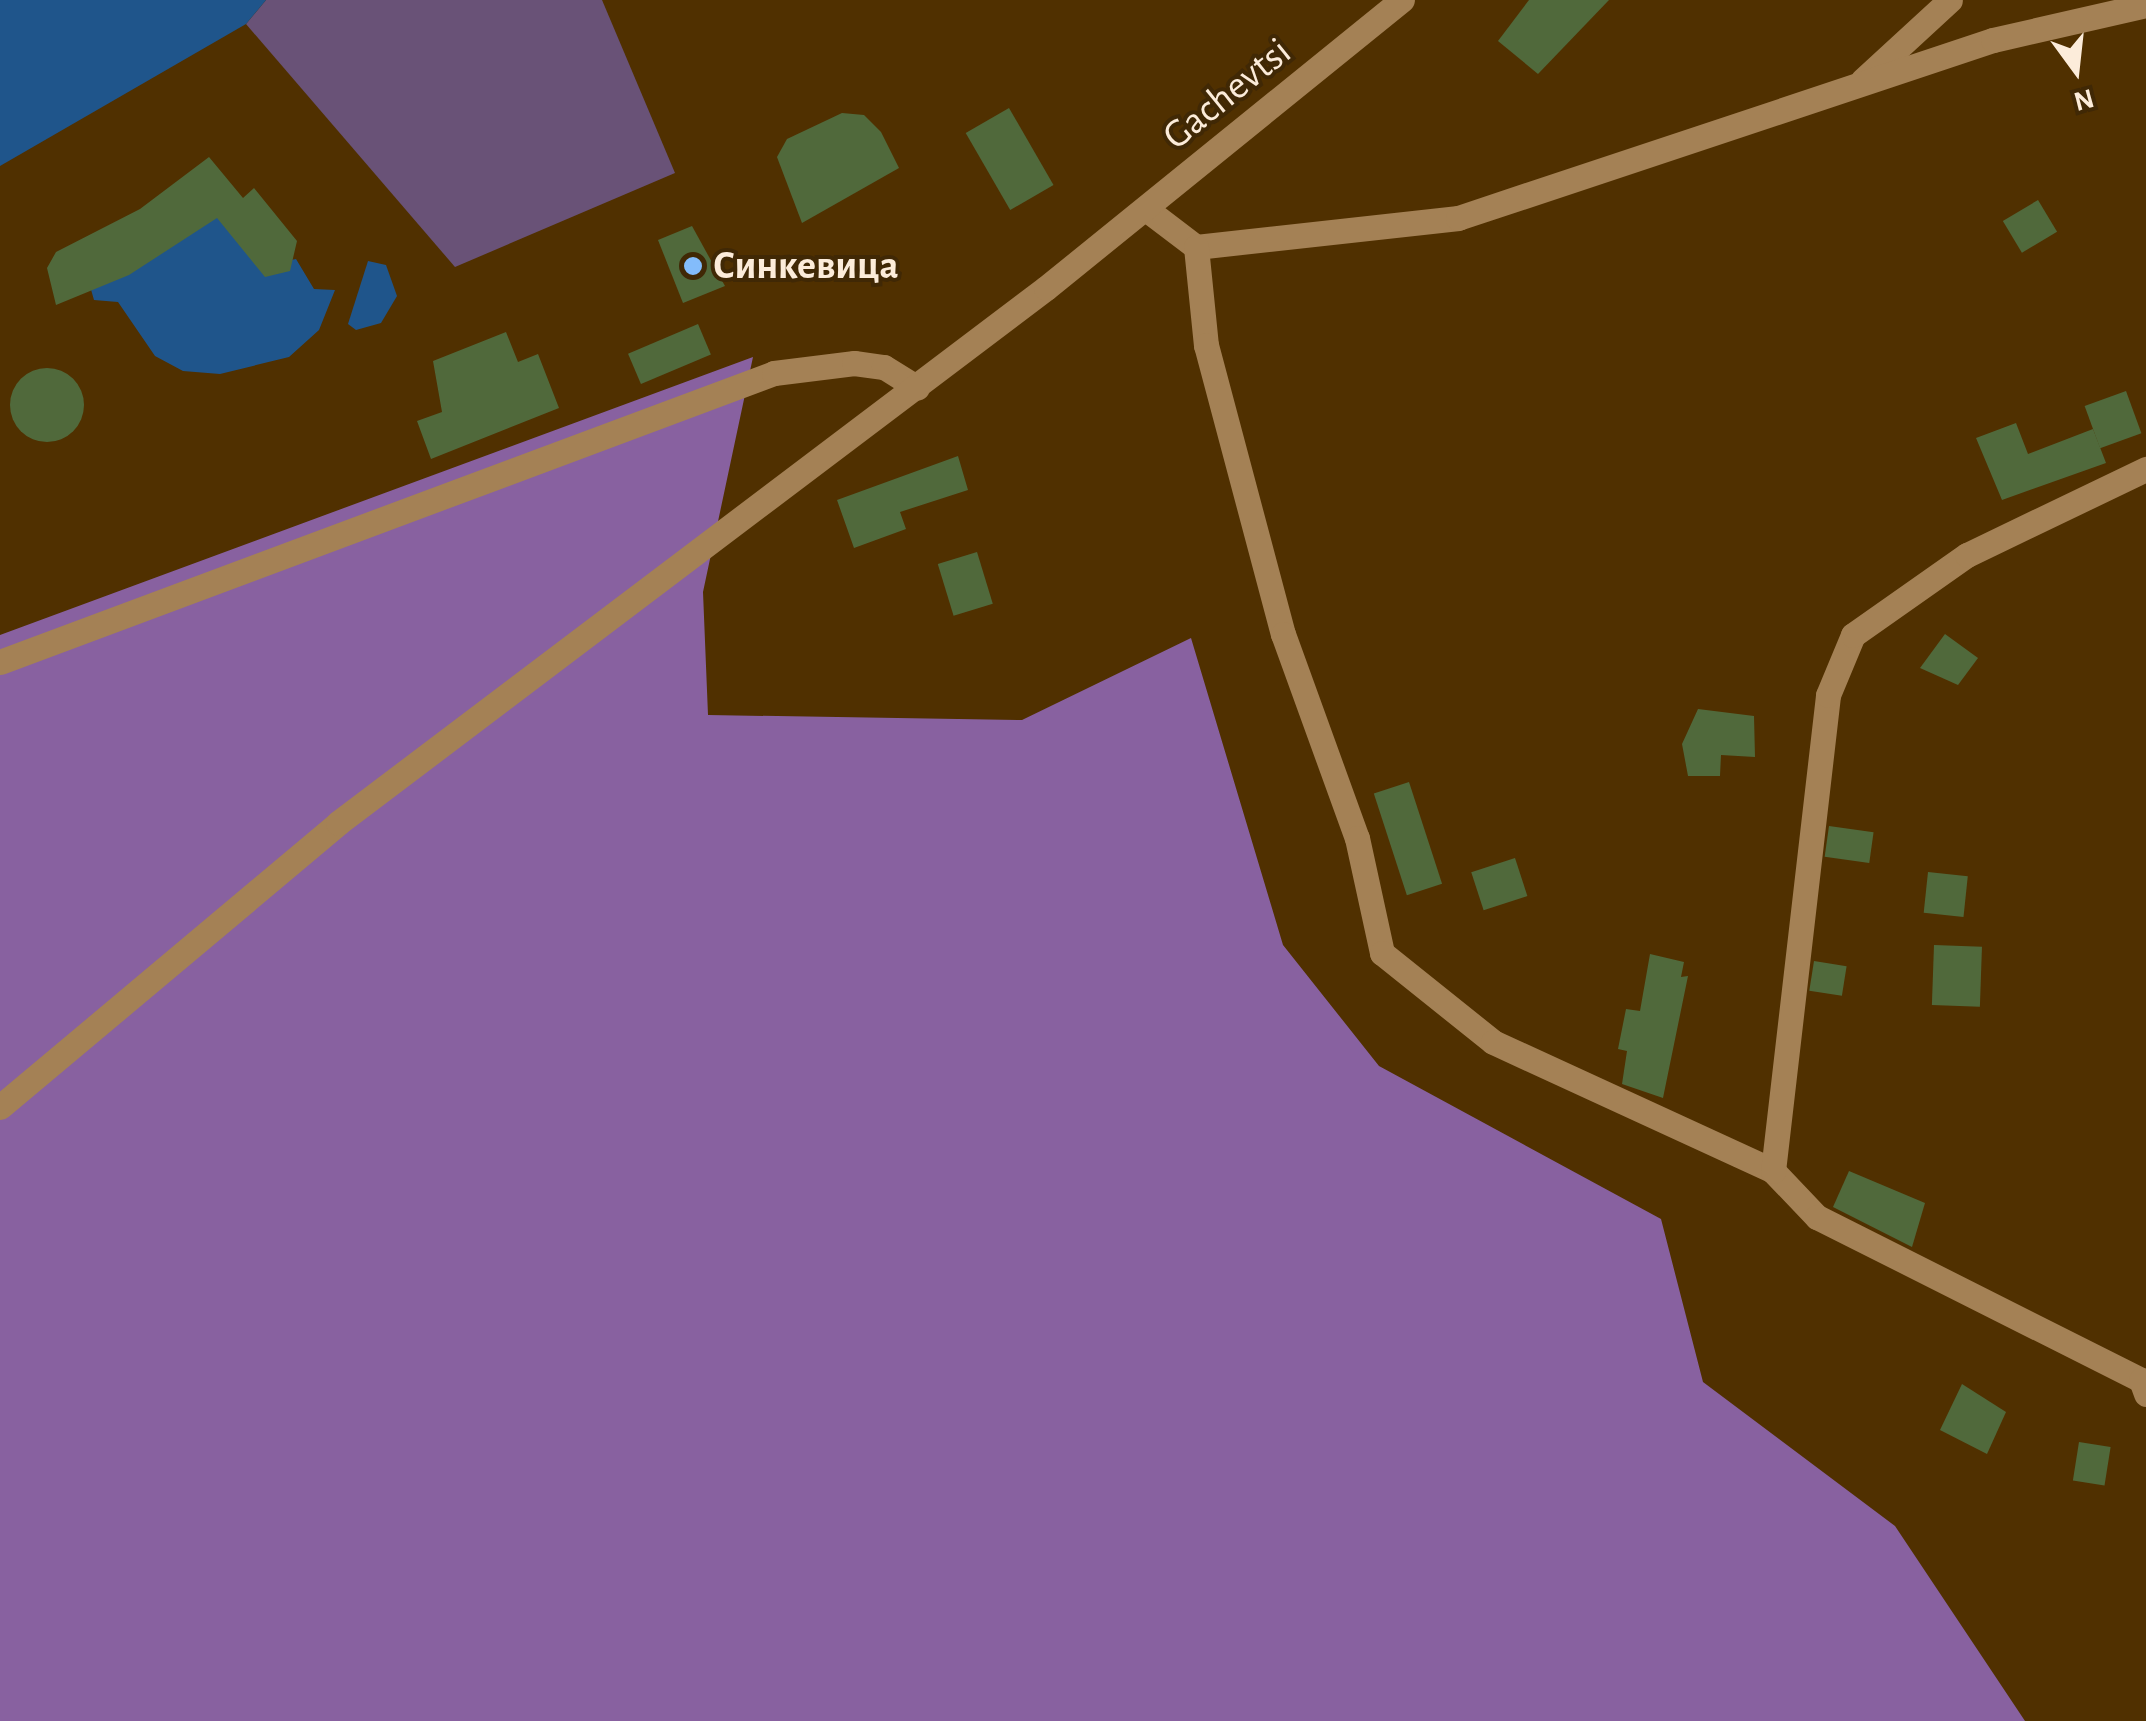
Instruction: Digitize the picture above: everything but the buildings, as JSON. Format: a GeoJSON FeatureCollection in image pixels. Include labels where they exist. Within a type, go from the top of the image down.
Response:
{"type":"FeatureCollection","features":[{"type":"Feature","properties":{"kind":"street","name":"Gachevtsi"},"geometry":{"type":"LineString","coordinates":[[0,1107],[338,822],[917,388],[1146,209],[1402,0]]}},
{"type":"Feature","properties":{"kind":"street"},"geometry":{"type":"LineString","coordinates":[[1856,87],[1950,0]]}},
{"type":"Feature","properties":{"kind":"street"},"geometry":{"type":"LineString","coordinates":[[1146,209],[1196,247],[1458,218],[1993,40],[2146,6]]}},
{"type":"Feature","properties":{"kind":"street"},"geometry":{"type":"LineString","coordinates":[[1196,247],[1211,364],[1284,634],[1357,838],[1382,953],[1493,1042],[1774,1172],[1818,1217],[2141,1380],[2146,1394]]}},
{"type":"Feature","properties":{"kind":"street"},"geometry":{"type":"LineString","coordinates":[[0,662],[774,373],[854,363],[884,367],[917,388]]}},
{"type":"Feature","properties":{"kind":"street"},"geometry":{"type":"LineString","coordinates":[[1774,1172],[1828,695],[1853,635],[1967,554],[2146,469]]}},
{"type":"Feature","properties":{"kind":"shaded area"},"geometry":{"type":"Polygon","coordinates":[[[266,0],[602,0],[675,173],[455,267],[246,24],[266,0]]]}},
{"type":"Feature","properties":{"kind":"shaded area"},"geometry":{"type":"Polygon","coordinates":[[[753,357],[703,592],[708,715],[1022,720],[1191,638],[1283,945],[1379,1066],[1661,1219],[1703,1382],[1895,1526],[2025,1721],[0,1721],[0,635],[753,357]]]}},
{"type":"Feature","properties":{"kind":"water"},"geometry":{"type":"Polygon","coordinates":[[[0,0],[266,0],[246,24],[0,166],[0,0]]]}},
{"type":"Feature","properties":{"kind":"water"},"geometry":{"type":"Polygon","coordinates":[[[228,205],[281,262],[296,259],[314,289],[335,290],[319,330],[289,357],[220,374],[183,371],[155,356],[118,302],[94,300],[90,286],[228,205]]]}},
{"type":"Feature","properties":{"kind":"water"},"geometry":{"type":"Polygon","coordinates":[[[368,261],[386,265],[397,296],[381,323],[356,330],[348,324],[368,261]]]}},
{"type":"Feature","properties":{"kind":"place","name":"Синкевица"},"geometry":{"type":"Point","coordinates":[693,266]}}]}
